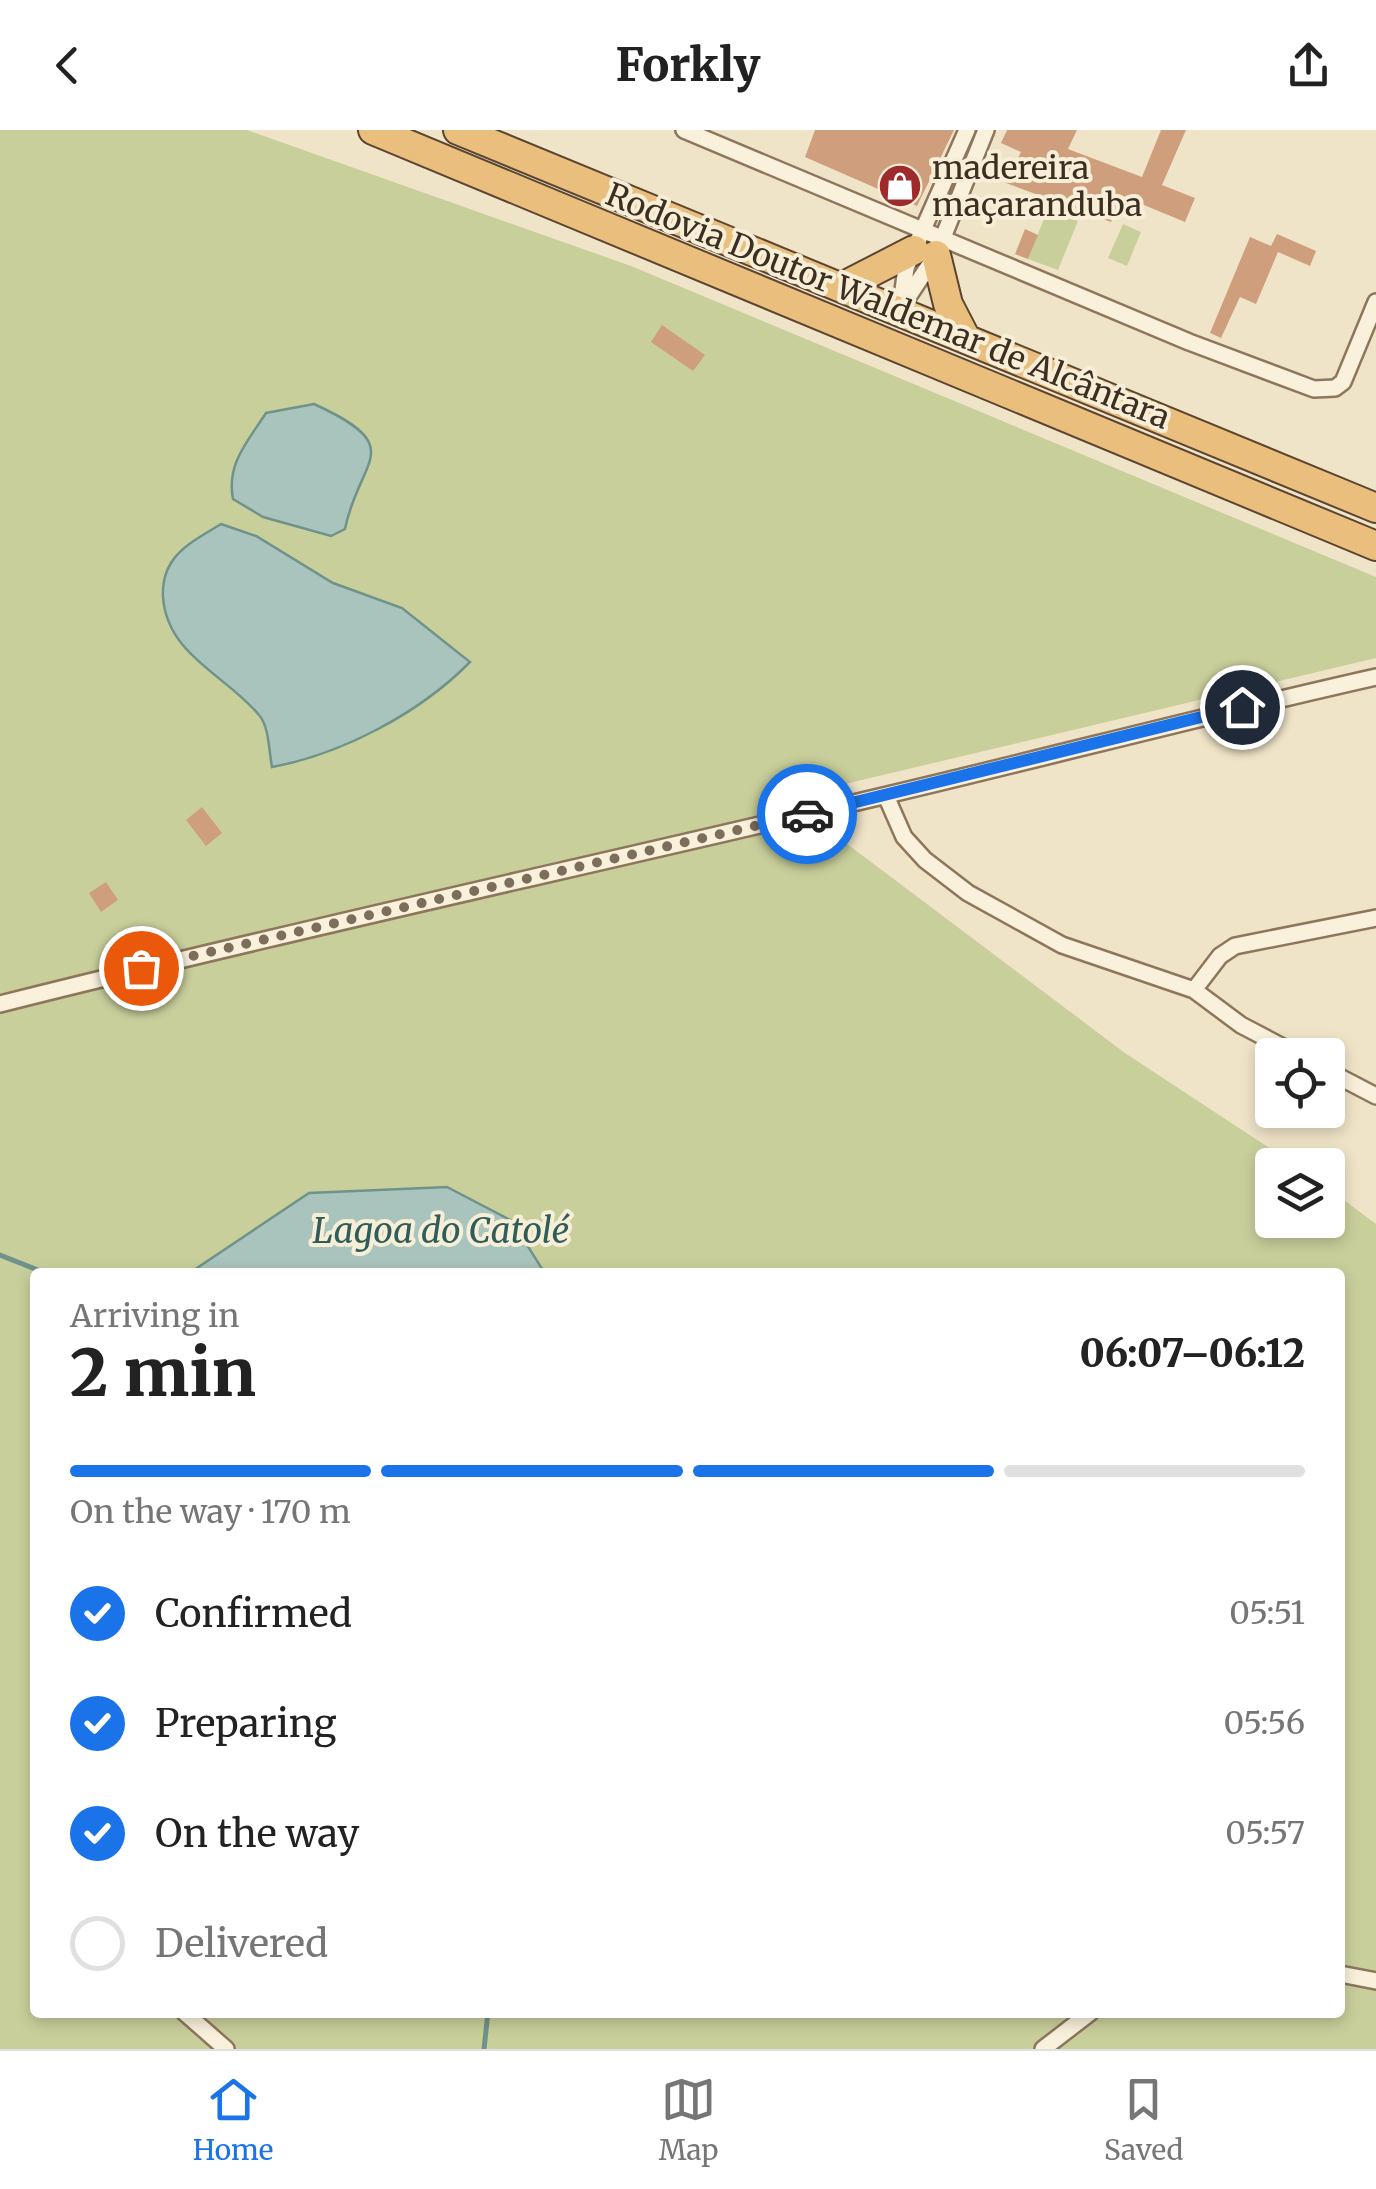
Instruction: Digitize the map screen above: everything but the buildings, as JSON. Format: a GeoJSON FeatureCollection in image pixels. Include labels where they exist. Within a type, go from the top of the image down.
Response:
{"type":"FeatureCollection","features":[{"type":"Feature","properties":{"kind":"highway","name":"Rodovia Doutor Waldemar de Alcântara"},"geometry":{"type":"LineString","coordinates":[[373,130],[1376,546]]}},
{"type":"Feature","properties":{"kind":"highway","name":"Rodovia Doutor Waldemar de Alcântara"},"geometry":{"type":"LineString","coordinates":[[458,130],[498,138],[1376,508]]}},
{"type":"Feature","properties":{"kind":"highway"},"geometry":{"type":"LineString","coordinates":[[844,286],[929,244],[948,304],[964,336]]}},
{"type":"Feature","properties":{"kind":"street"},"geometry":{"type":"LineString","coordinates":[[684,130],[929,244],[1314,389],[1335,388],[1343,382],[1376,302]]}},
{"type":"Feature","properties":{"kind":"street"},"geometry":{"type":"LineString","coordinates":[[929,244],[968,130]]}},
{"type":"Feature","properties":{"kind":"street"},"geometry":{"type":"LineString","coordinates":[[900,308],[986,130]]}},
{"type":"Feature","properties":{"kind":"street"},"geometry":{"type":"LineString","coordinates":[[0,1004],[247,942],[886,796],[1141,730],[1376,677]]}},
{"type":"Feature","properties":{"kind":"street"},"geometry":{"type":"LineString","coordinates":[[886,796],[904,837],[925,860],[968,893],[1062,945],[1194,990],[1266,1038]]}},
{"type":"Feature","properties":{"kind":"street"},"geometry":{"type":"LineString","coordinates":[[1194,990],[1220,956],[1235,946],[1376,918]]}},
{"type":"Feature","properties":{"kind":"street"},"geometry":{"type":"LineString","coordinates":[[1345,1080],[1376,1096]]}},
{"type":"Feature","properties":{"kind":"street"},"geometry":{"type":"LineString","coordinates":[[1345,1975],[1376,1980]]}},
{"type":"Feature","properties":{"kind":"street"},"geometry":{"type":"LineString","coordinates":[[191,2018],[226,2049]]}},
{"type":"Feature","properties":{"kind":"street"},"geometry":{"type":"LineString","coordinates":[[1043,2049],[1083,2018]]}},
{"type":"Feature","properties":{"kind":"green space"},"geometry":{"type":"Polygon","coordinates":[[[0,130],[247,130],[631,266],[1376,577],[1376,658],[786,798],[1125,1053],[1269,1148],[1255,1148],[1255,1238],[1345,1238],[1345,1201],[1376,1224],[1376,2049],[0,2049],[0,130]],[[256,536],[262,717],[273,767],[342,744],[449,683],[402,608],[333,583],[256,536]]]}},
{"type":"Feature","properties":{"kind":"green space"},"geometry":{"type":"Polygon","coordinates":[[[1048,209],[1078,221],[1058,270],[1028,259],[1048,209]]]}},
{"type":"Feature","properties":{"kind":"green space"},"geometry":{"type":"Polygon","coordinates":[[[1123,224],[1141,232],[1127,266],[1108,258],[1123,224]]]}},
{"type":"Feature","properties":{"kind":"water"},"geometry":{"type":"Polygon","coordinates":[[[314,404],[343,419],[370,444],[367,470],[345,529],[331,536],[263,517],[233,499],[236,464],[266,413],[314,404]]]}},
{"type":"Feature","properties":{"kind":"water"},"geometry":{"type":"Polygon","coordinates":[[[221,524],[256,536],[333,583],[402,608],[470,662],[428,698],[378,729],[325,752],[272,767],[267,732],[259,715],[186,649],[167,617],[164,583],[172,561],[188,545],[221,524]]]}},
{"type":"Feature","properties":{"kind":"water","name":"Lagoa do Catolé"},"geometry":{"type":"Polygon","coordinates":[[[447,1187],[512,1221],[541,1268],[197,1268],[309,1193],[447,1187]]]}},
{"type":"Feature","properties":{"kind":"waterway"},"geometry":{"type":"LineString","coordinates":[[0,1255],[33,1268]]}},
{"type":"Feature","properties":{"kind":"waterway"},"geometry":{"type":"LineString","coordinates":[[484,2049],[487,2018]]}},
{"type":"Feature","properties":{"kind":"way so far"},"geometry":{"type":"LineString","coordinates":[[141,968],[807,814]]}},
{"type":"Feature","properties":{"kind":"place","name":"madereira maçaranduba"},"geometry":{"type":"Point","coordinates":[900,186]}},
{"type":"Feature","properties":{"kind":"route"},"geometry":{"type":"LineString","coordinates":[[807,814],[1242,707]]}}]}
